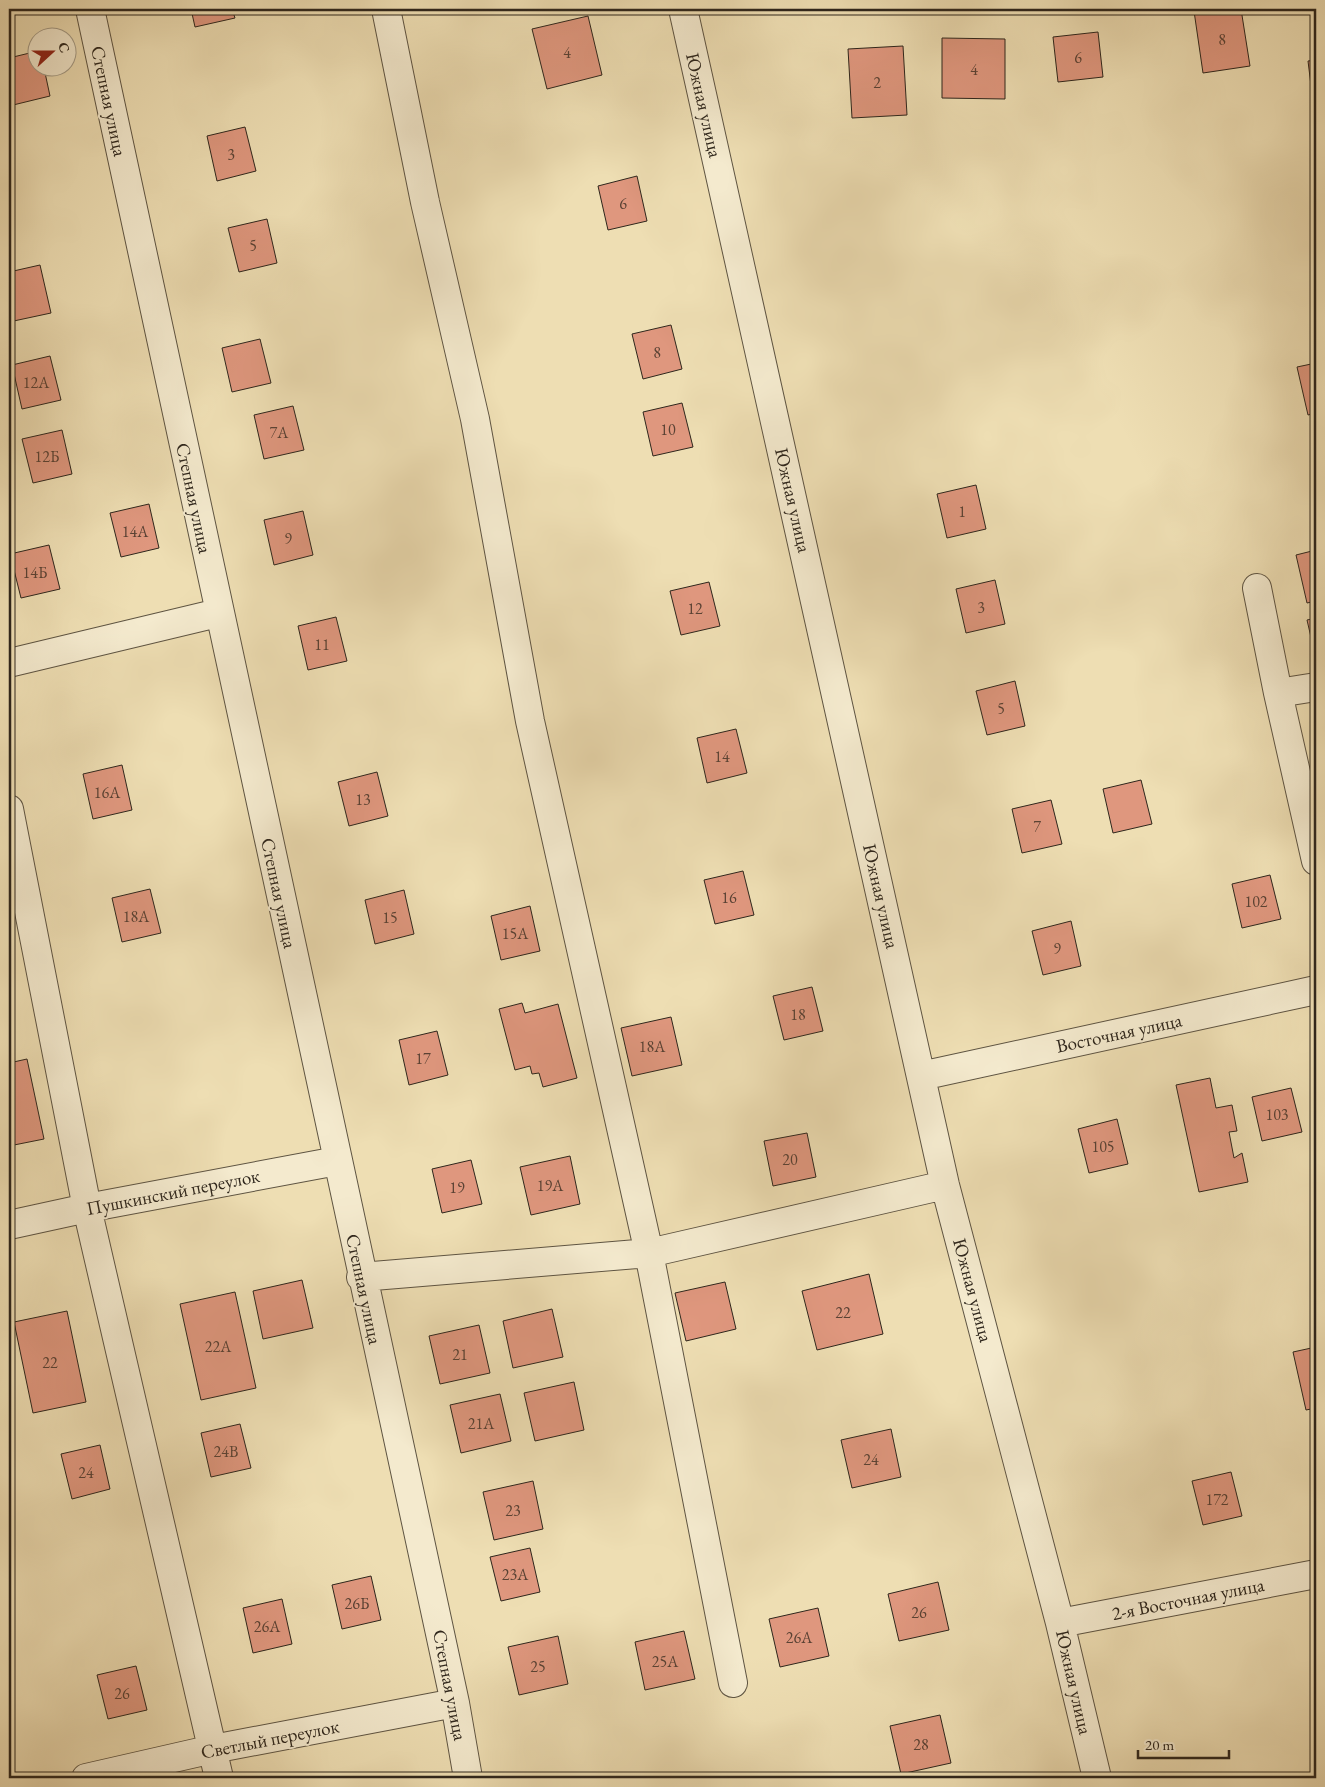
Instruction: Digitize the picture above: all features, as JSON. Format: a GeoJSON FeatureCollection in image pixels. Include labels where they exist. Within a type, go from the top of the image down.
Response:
{"type":"FeatureCollection","features":[{"type":"Feature","properties":{"kind":"street","name":"Степная улица"},"geometry":{"type":"LineString","coordinates":[[90,9],[361,1277],[455,1703],[468,1778]]}},
{"type":"Feature","properties":{"kind":"street"},"geometry":{"type":"LineString","coordinates":[[386,9],[424,202],[475,419],[530,721],[649,1253],[733,1683]]}},
{"type":"Feature","properties":{"kind":"street","name":"Южная улица"},"geometry":{"type":"LineString","coordinates":[[683,9],[945,1185],[1060,1623],[1096,1778]]}},
{"type":"Feature","properties":{"kind":"street"},"geometry":{"type":"LineString","coordinates":[[1257,588],[1278,693],[1316,861]]}},
{"type":"Feature","properties":{"kind":"street"},"geometry":{"type":"LineString","coordinates":[[9,663],[218,613]]}},
{"type":"Feature","properties":{"kind":"street"},"geometry":{"type":"LineString","coordinates":[[1278,693],[1316,687]]}},
{"type":"Feature","properties":{"kind":"street"},"geometry":{"type":"LineString","coordinates":[[9,809],[87,1208],[219,1778]]}},
{"type":"Feature","properties":{"kind":"street","name":"Восточная улица"},"geometry":{"type":"LineString","coordinates":[[921,1076],[1316,990]]}},
{"type":"Feature","properties":{"kind":"street","name":"Пушкинский переулок"},"geometry":{"type":"LineString","coordinates":[[9,1226],[87,1208],[337,1161]]}},
{"type":"Feature","properties":{"kind":"street"},"geometry":{"type":"LineString","coordinates":[[361,1277],[649,1253],[945,1185]]}},
{"type":"Feature","properties":{"kind":"street","name":"2-я Восточная улица"},"geometry":{"type":"LineString","coordinates":[[1060,1623],[1316,1574]]}},
{"type":"Feature","properties":{"kind":"street","name":"Светлый переулок"},"geometry":{"type":"LineString","coordinates":[[86,1778],[213,1749],[455,1703]]}},
{"type":"Feature","properties":{"kind":"building"},"geometry":{"type":"Polygon","coordinates":[[[191,9],[232,9],[235,18],[195,27],[191,9]]]}},
{"type":"Feature","properties":{"kind":"building"},"geometry":{"type":"Polygon","coordinates":[[[1241,9],[1250,66],[1203,73],[1194,11],[1241,9]]]}},
{"type":"Feature","properties":{"kind":"building"},"geometry":{"type":"Polygon","coordinates":[[[588,16],[602,75],[547,89],[532,29],[588,16]]]}},
{"type":"Feature","properties":{"kind":"building"},"geometry":{"type":"Polygon","coordinates":[[[1098,32],[1103,77],[1058,82],[1053,37],[1098,32]]]}},
{"type":"Feature","properties":{"kind":"building"},"geometry":{"type":"Polygon","coordinates":[[[942,38],[1005,39],[1005,99],[942,98],[942,38]]]}},
{"type":"Feature","properties":{"kind":"building"},"geometry":{"type":"Polygon","coordinates":[[[903,46],[907,115],[852,118],[848,49],[903,46]]]}},
{"type":"Feature","properties":{"kind":"building"},"geometry":{"type":"Polygon","coordinates":[[[28,53],[28,78],[46,78],[50,96],[9,106],[9,58],[28,53]]]}},
{"type":"Feature","properties":{"kind":"building"},"geometry":{"type":"Polygon","coordinates":[[[1316,60],[1316,117],[1315,118],[1308,61],[1316,60]]]}},
{"type":"Feature","properties":{"kind":"building"},"geometry":{"type":"Polygon","coordinates":[[[245,127],[256,171],[217,181],[207,136],[245,127]]]}},
{"type":"Feature","properties":{"kind":"building"},"geometry":{"type":"Polygon","coordinates":[[[637,176],[647,221],[608,230],[598,186],[637,176]]]}},
{"type":"Feature","properties":{"kind":"building"},"geometry":{"type":"Polygon","coordinates":[[[267,219],[277,263],[239,272],[228,228],[267,219]]]}},
{"type":"Feature","properties":{"kind":"building"},"geometry":{"type":"Polygon","coordinates":[[[40,265],[51,313],[9,322],[9,272],[40,265]]]}},
{"type":"Feature","properties":{"kind":"building"},"geometry":{"type":"Polygon","coordinates":[[[671,325],[682,369],[643,379],[632,334],[671,325]]]}},
{"type":"Feature","properties":{"kind":"building"},"geometry":{"type":"Polygon","coordinates":[[[260,339],[271,383],[232,392],[222,348],[260,339]]]}},
{"type":"Feature","properties":{"kind":"building"},"geometry":{"type":"Polygon","coordinates":[[[50,356],[61,400],[22,409],[12,365],[50,356]]]}},
{"type":"Feature","properties":{"kind":"building"},"geometry":{"type":"Polygon","coordinates":[[[1316,363],[1316,413],[1308,415],[1297,367],[1316,363]]]}},
{"type":"Feature","properties":{"kind":"building"},"geometry":{"type":"Polygon","coordinates":[[[682,403],[693,447],[653,456],[643,412],[682,403]]]}},
{"type":"Feature","properties":{"kind":"building"},"geometry":{"type":"Polygon","coordinates":[[[293,406],[304,450],[264,459],[254,415],[293,406]]]}},
{"type":"Feature","properties":{"kind":"building"},"geometry":{"type":"Polygon","coordinates":[[[62,430],[72,474],[33,483],[22,439],[62,430]]]}},
{"type":"Feature","properties":{"kind":"building"},"geometry":{"type":"Polygon","coordinates":[[[976,485],[986,529],[947,538],[937,494],[976,485]]]}},
{"type":"Feature","properties":{"kind":"building"},"geometry":{"type":"Polygon","coordinates":[[[149,504],[159,548],[121,557],[110,513],[149,504]]]}},
{"type":"Feature","properties":{"kind":"building"},"geometry":{"type":"Polygon","coordinates":[[[303,511],[313,555],[274,565],[264,520],[303,511]]]}},
{"type":"Feature","properties":{"kind":"building"},"geometry":{"type":"Polygon","coordinates":[[[49,545],[60,589],[21,598],[10,554],[49,545]]]}},
{"type":"Feature","properties":{"kind":"building"},"geometry":{"type":"Polygon","coordinates":[[[1316,550],[1316,601],[1307,603],[1296,555],[1316,550]]]}},
{"type":"Feature","properties":{"kind":"building"},"geometry":{"type":"Polygon","coordinates":[[[995,580],[1005,624],[966,633],[956,589],[995,580]]]}},
{"type":"Feature","properties":{"kind":"building"},"geometry":{"type":"Polygon","coordinates":[[[709,582],[720,626],[681,635],[670,591],[709,582]]]}},
{"type":"Feature","properties":{"kind":"building"},"geometry":{"type":"Polygon","coordinates":[[[336,617],[347,661],[308,670],[298,626],[336,617]]]}},
{"type":"Feature","properties":{"kind":"building"},"geometry":{"type":"Polygon","coordinates":[[[1316,618],[1316,659],[1307,620],[1316,618]]]}},
{"type":"Feature","properties":{"kind":"building"},"geometry":{"type":"Polygon","coordinates":[[[1015,681],[1025,726],[987,735],[976,691],[1015,681]]]}},
{"type":"Feature","properties":{"kind":"building"},"geometry":{"type":"Polygon","coordinates":[[[736,729],[747,773],[707,783],[697,738],[736,729]]]}},
{"type":"Feature","properties":{"kind":"building"},"geometry":{"type":"Polygon","coordinates":[[[122,765],[132,810],[93,819],[83,774],[122,765]]]}},
{"type":"Feature","properties":{"kind":"building"},"geometry":{"type":"Polygon","coordinates":[[[377,772],[388,816],[349,826],[338,782],[377,772]]]}},
{"type":"Feature","properties":{"kind":"building"},"geometry":{"type":"Polygon","coordinates":[[[1141,780],[1152,824],[1113,833],[1103,789],[1141,780]]]}},
{"type":"Feature","properties":{"kind":"building"},"geometry":{"type":"Polygon","coordinates":[[[1051,800],[1062,844],[1022,853],[1012,809],[1051,800]]]}},
{"type":"Feature","properties":{"kind":"building"},"geometry":{"type":"Polygon","coordinates":[[[743,871],[754,915],[715,924],[704,880],[743,871]]]}},
{"type":"Feature","properties":{"kind":"building"},"geometry":{"type":"Polygon","coordinates":[[[1270,875],[1281,919],[1242,928],[1232,884],[1270,875]]]}},
{"type":"Feature","properties":{"kind":"building"},"geometry":{"type":"Polygon","coordinates":[[[150,889],[161,933],[122,942],[112,898],[150,889]]]}},
{"type":"Feature","properties":{"kind":"building"},"geometry":{"type":"Polygon","coordinates":[[[404,890],[414,934],[375,944],[365,900],[404,890]]]}},
{"type":"Feature","properties":{"kind":"building"},"geometry":{"type":"Polygon","coordinates":[[[530,906],[540,951],[501,960],[491,916],[530,906]]]}},
{"type":"Feature","properties":{"kind":"building"},"geometry":{"type":"Polygon","coordinates":[[[1071,921],[1081,966],[1043,975],[1032,931],[1071,921]]]}},
{"type":"Feature","properties":{"kind":"building"},"geometry":{"type":"Polygon","coordinates":[[[812,987],[823,1031],[784,1040],[773,996],[812,987]]]}},
{"type":"Feature","properties":{"kind":"building"},"geometry":{"type":"Polygon","coordinates":[[[522,1003],[525,1013],[558,1004],[577,1078],[543,1087],[539,1073],[532,1074],[530,1066],[515,1070],[499,1009],[522,1003]]]}},
{"type":"Feature","properties":{"kind":"building"},"geometry":{"type":"Polygon","coordinates":[[[671,1017],[682,1065],[632,1076],[621,1028],[671,1017]]]}},
{"type":"Feature","properties":{"kind":"building"},"geometry":{"type":"Polygon","coordinates":[[[437,1031],[448,1075],[409,1085],[399,1040],[437,1031]]]}},
{"type":"Feature","properties":{"kind":"building"},"geometry":{"type":"Polygon","coordinates":[[[27,1059],[44,1139],[9,1146],[9,1063],[27,1059]]]}},
{"type":"Feature","properties":{"kind":"building"},"geometry":{"type":"Polygon","coordinates":[[[1210,1078],[1216,1108],[1232,1105],[1237,1131],[1229,1132],[1234,1158],[1242,1153],[1248,1182],[1199,1192],[1176,1085],[1210,1078]]]}},
{"type":"Feature","properties":{"kind":"building"},"geometry":{"type":"Polygon","coordinates":[[[1291,1088],[1302,1132],[1262,1141],[1252,1097],[1291,1088]]]}},
{"type":"Feature","properties":{"kind":"building"},"geometry":{"type":"Polygon","coordinates":[[[1117,1119],[1128,1164],[1089,1173],[1078,1129],[1117,1119]]]}},
{"type":"Feature","properties":{"kind":"building"},"geometry":{"type":"Polygon","coordinates":[[[807,1133],[816,1177],[773,1186],[764,1141],[807,1133]]]}},
{"type":"Feature","properties":{"kind":"building"},"geometry":{"type":"Polygon","coordinates":[[[570,1156],[580,1204],[531,1215],[520,1167],[570,1156]]]}},
{"type":"Feature","properties":{"kind":"building"},"geometry":{"type":"Polygon","coordinates":[[[471,1160],[482,1204],[442,1213],[432,1169],[471,1160]]]}},
{"type":"Feature","properties":{"kind":"building"},"geometry":{"type":"Polygon","coordinates":[[[869,1274],[883,1334],[817,1350],[802,1291],[869,1274]]]}},
{"type":"Feature","properties":{"kind":"building"},"geometry":{"type":"Polygon","coordinates":[[[302,1280],[313,1328],[263,1339],[253,1291],[302,1280]]]}},
{"type":"Feature","properties":{"kind":"building"},"geometry":{"type":"Polygon","coordinates":[[[725,1282],[736,1329],[686,1341],[675,1293],[725,1282]]]}},
{"type":"Feature","properties":{"kind":"building"},"geometry":{"type":"Polygon","coordinates":[[[235,1292],[256,1388],[201,1400],[180,1304],[235,1292]]]}},
{"type":"Feature","properties":{"kind":"building"},"geometry":{"type":"Polygon","coordinates":[[[552,1309],[563,1357],[513,1368],[503,1321],[552,1309]]]}},
{"type":"Feature","properties":{"kind":"building"},"geometry":{"type":"Polygon","coordinates":[[[67,1311],[86,1402],[33,1413],[14,1322],[67,1311]]]}},
{"type":"Feature","properties":{"kind":"building"},"geometry":{"type":"Polygon","coordinates":[[[479,1325],[490,1373],[440,1384],[429,1336],[479,1325]]]}},
{"type":"Feature","properties":{"kind":"building"},"geometry":{"type":"Polygon","coordinates":[[[1316,1347],[1316,1408],[1306,1410],[1293,1352],[1316,1347]]]}},
{"type":"Feature","properties":{"kind":"building"},"geometry":{"type":"Polygon","coordinates":[[[574,1382],[584,1430],[535,1441],[524,1393],[574,1382]]]}},
{"type":"Feature","properties":{"kind":"building"},"geometry":{"type":"Polygon","coordinates":[[[500,1394],[511,1441],[461,1453],[450,1405],[500,1394]]]}},
{"type":"Feature","properties":{"kind":"building"},"geometry":{"type":"Polygon","coordinates":[[[240,1424],[251,1468],[211,1477],[201,1433],[240,1424]]]}},
{"type":"Feature","properties":{"kind":"building"},"geometry":{"type":"Polygon","coordinates":[[[891,1429],[901,1477],[852,1488],[841,1440],[891,1429]]]}},
{"type":"Feature","properties":{"kind":"building"},"geometry":{"type":"Polygon","coordinates":[[[100,1445],[110,1489],[72,1499],[61,1454],[100,1445]]]}},
{"type":"Feature","properties":{"kind":"building"},"geometry":{"type":"Polygon","coordinates":[[[1231,1472],[1242,1516],[1203,1525],[1192,1481],[1231,1472]]]}},
{"type":"Feature","properties":{"kind":"building"},"geometry":{"type":"Polygon","coordinates":[[[533,1481],[543,1529],[494,1540],[483,1492],[533,1481]]]}},
{"type":"Feature","properties":{"kind":"building"},"geometry":{"type":"Polygon","coordinates":[[[530,1548],[540,1592],[501,1601],[490,1557],[530,1548]]]}},
{"type":"Feature","properties":{"kind":"building"},"geometry":{"type":"Polygon","coordinates":[[[371,1576],[381,1620],[342,1629],[332,1585],[371,1576]]]}},
{"type":"Feature","properties":{"kind":"building"},"geometry":{"type":"Polygon","coordinates":[[[938,1582],[949,1630],[899,1641],[888,1594],[938,1582]]]}},
{"type":"Feature","properties":{"kind":"building"},"geometry":{"type":"Polygon","coordinates":[[[282,1599],[292,1644],[253,1653],[243,1608],[282,1599]]]}},
{"type":"Feature","properties":{"kind":"building"},"geometry":{"type":"Polygon","coordinates":[[[818,1608],[829,1656],[780,1667],[769,1619],[818,1608]]]}},
{"type":"Feature","properties":{"kind":"building"},"geometry":{"type":"Polygon","coordinates":[[[684,1631],[695,1679],[645,1690],[635,1642],[684,1631]]]}},
{"type":"Feature","properties":{"kind":"building"},"geometry":{"type":"Polygon","coordinates":[[[558,1636],[568,1684],[519,1695],[508,1647],[558,1636]]]}},
{"type":"Feature","properties":{"kind":"building"},"geometry":{"type":"Polygon","coordinates":[[[136,1666],[147,1710],[108,1719],[97,1675],[136,1666]]]}},
{"type":"Feature","properties":{"kind":"building"},"geometry":{"type":"Polygon","coordinates":[[[940,1715],[951,1763],[901,1774],[890,1726],[940,1715]]]}}]}
